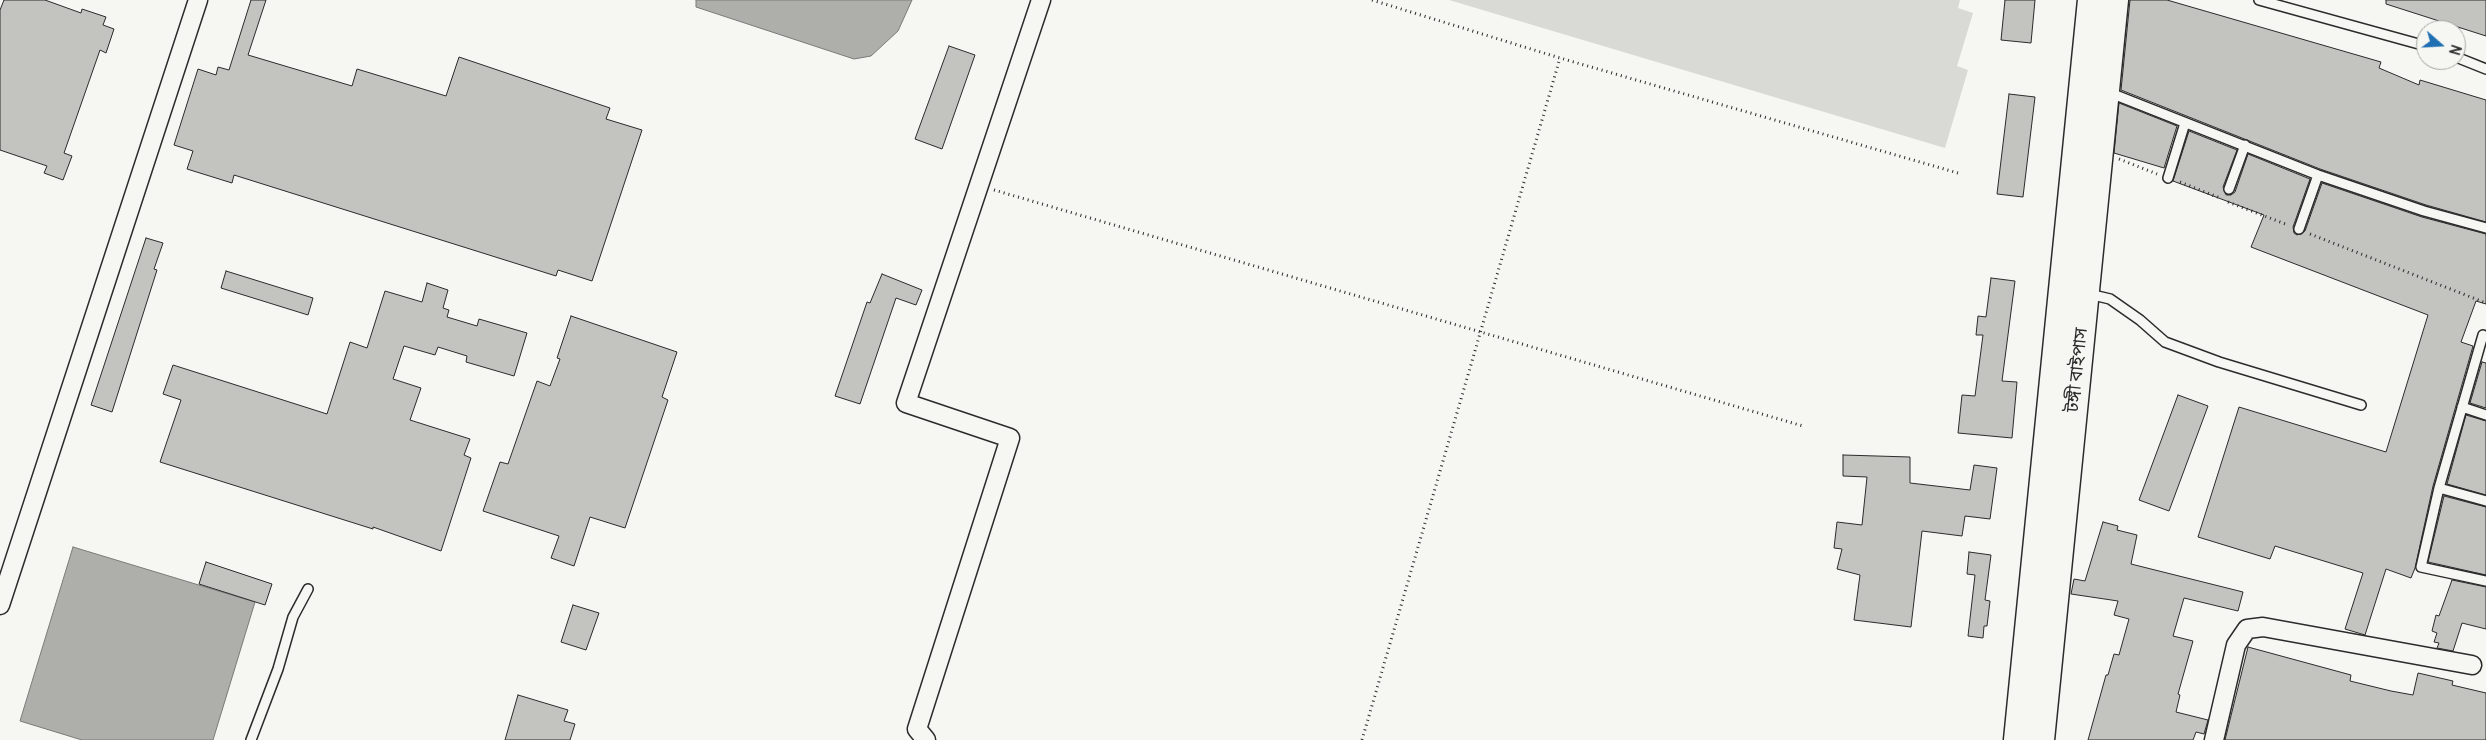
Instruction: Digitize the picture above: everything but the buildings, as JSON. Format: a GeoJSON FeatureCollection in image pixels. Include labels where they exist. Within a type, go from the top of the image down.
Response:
{"type":"FeatureCollection","features":[{"type":"Feature","properties":{"kind":"main road"},"geometry":{"type":"LineString","coordinates":[[2018,740],[2092,0]]}},
{"type":"Feature","properties":{"kind":"main road","name":"টঙ্গী বাইপাস"},"geometry":{"type":"LineString","coordinates":[[2040,740],[2114,0]]}},
{"type":"Feature","properties":{"kind":"street"},"geometry":{"type":"LineString","coordinates":[[0,605],[198,0]]}},
{"type":"Feature","properties":{"kind":"street"},"geometry":{"type":"LineString","coordinates":[[926,740],[917,729],[1010,438],[906,402],[1041,0]]}},
{"type":"Feature","properties":{"kind":"street"},"geometry":{"type":"LineString","coordinates":[[2214,740],[2236,645],[2247,629],[2262,627],[2472,664]]}},
{"type":"Feature","properties":{"kind":"lane"},"geometry":{"type":"LineString","coordinates":[[2260,0],[2416,43]]}},
{"type":"Feature","properties":{"kind":"lane"},"geometry":{"type":"LineString","coordinates":[[2466,61],[2486,69]]}},
{"type":"Feature","properties":{"kind":"lane"},"geometry":{"type":"LineString","coordinates":[[2106,94],[2118,96],[2318,175],[2424,211],[2486,228]]}},
{"type":"Feature","properties":{"kind":"lane"},"geometry":{"type":"LineString","coordinates":[[2168,178],[2185,123]]}},
{"type":"Feature","properties":{"kind":"lane"},"geometry":{"type":"LineString","coordinates":[[2229,189],[2245,145]]}},
{"type":"Feature","properties":{"kind":"lane"},"geometry":{"type":"LineString","coordinates":[[2299,229],[2318,175]]}},
{"type":"Feature","properties":{"kind":"lane"},"geometry":{"type":"LineString","coordinates":[[2086,293],[2110,299],[2140,320],[2165,342],[2219,362],[2361,405]]}},
{"type":"Feature","properties":{"kind":"lane"},"geometry":{"type":"LineString","coordinates":[[2485,333],[2438,488],[2421,567],[2486,581]]}},
{"type":"Feature","properties":{"kind":"lane"},"geometry":{"type":"LineString","coordinates":[[2462,408],[2486,415]]}},
{"type":"Feature","properties":{"kind":"lane"},"geometry":{"type":"LineString","coordinates":[[2438,488],[2486,501]]}},
{"type":"Feature","properties":{"kind":"lane"},"geometry":{"type":"LineString","coordinates":[[252,740],[278,670],[293,617],[308,589]]}},
{"type":"Feature","properties":{"kind":"path"},"geometry":{"type":"LineString","coordinates":[[1372,0],[1560,58],[1958,173]]}},
{"type":"Feature","properties":{"kind":"path"},"geometry":{"type":"LineString","coordinates":[[1362,740],[1560,58]]}},
{"type":"Feature","properties":{"kind":"path"},"geometry":{"type":"LineString","coordinates":[[979,186],[1803,426]]}},
{"type":"Feature","properties":{"kind":"shaded area"},"geometry":{"type":"Polygon","coordinates":[[[696,0],[912,0],[898,31],[871,56],[854,59],[696,7],[696,0]]]}},
{"type":"Feature","properties":{"kind":"shaded area"},"geometry":{"type":"Polygon","coordinates":[[[1449,0],[1960,0],[1958,8],[1973,13],[1957,66],[1968,70],[1945,148],[1449,0]]]}},
{"type":"Feature","properties":{"kind":"shaded area"},"geometry":{"type":"Polygon","coordinates":[[[73,547],[255,602],[213,740],[82,740],[20,721],[73,547]]]}}]}
